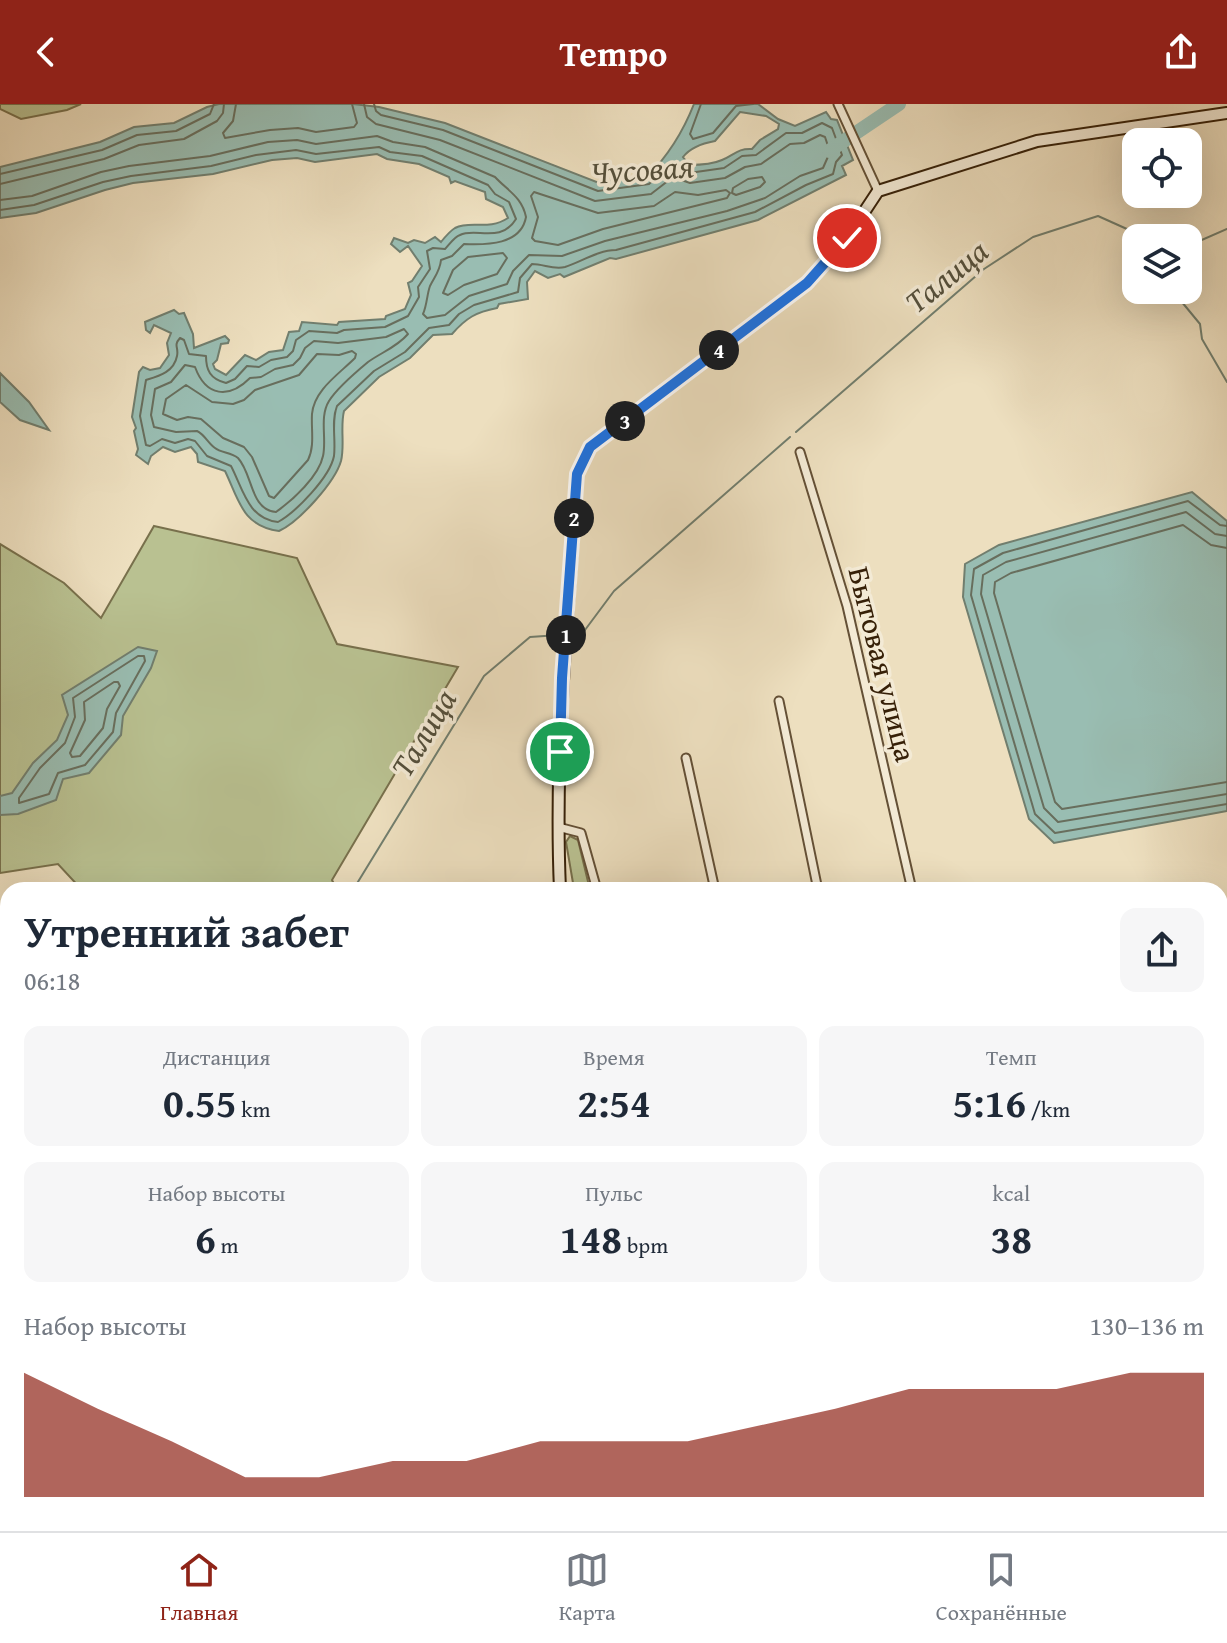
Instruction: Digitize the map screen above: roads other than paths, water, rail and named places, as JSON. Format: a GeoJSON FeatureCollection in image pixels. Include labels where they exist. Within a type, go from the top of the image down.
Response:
{"type":"FeatureCollection","features":[{"type":"Feature","properties":{"kind":"street"},"geometry":{"type":"LineString","coordinates":[[838,104],[878,191]]}},
{"type":"Feature","properties":{"kind":"street"},"geometry":{"type":"LineString","coordinates":[[560,882],[562,678],[577,474],[590,447],[807,283],[847,238],[878,191],[1037,141],[1227,113]]}},
{"type":"Feature","properties":{"kind":"street","name":"Бытовая улица"},"geometry":{"type":"LineString","coordinates":[[800,452],[847,606],[910,882]]}},
{"type":"Feature","properties":{"kind":"street"},"geometry":{"type":"LineString","coordinates":[[779,701],[816,882]]}},
{"type":"Feature","properties":{"kind":"street"},"geometry":{"type":"LineString","coordinates":[[686,758],[713,882]]}},
{"type":"Feature","properties":{"kind":"street"},"geometry":{"type":"LineString","coordinates":[[558,827],[581,833],[595,882]]}},
{"type":"Feature","properties":{"kind":"water"},"geometry":{"type":"Polygon","coordinates":[[[219,104],[353,104],[379,107],[445,123],[599,183],[647,177],[674,143],[694,104],[758,104],[778,119],[795,126],[826,112],[831,119],[837,120],[853,160],[842,166],[846,175],[758,220],[616,259],[610,258],[564,277],[560,274],[548,278],[535,271],[527,282],[528,299],[499,304],[497,308],[477,314],[452,334],[433,335],[410,358],[379,377],[344,411],[342,455],[337,470],[306,510],[279,531],[257,524],[249,517],[225,471],[198,462],[197,454],[191,447],[175,452],[163,447],[151,456],[148,464],[136,455],[136,428],[132,417],[139,372],[143,367],[150,370],[160,368],[169,355],[167,343],[171,333],[154,325],[150,333],[146,330],[145,322],[174,310],[184,313],[193,334],[194,348],[225,336],[228,343],[221,344],[213,364],[215,369],[226,375],[245,355],[256,360],[269,352],[283,350],[289,332],[299,331],[302,322],[337,325],[339,322],[385,319],[405,309],[411,295],[408,283],[422,266],[408,246],[400,252],[391,244],[394,238],[408,243],[414,240],[425,243],[435,237],[441,242],[455,228],[494,224],[508,218],[503,207],[486,199],[485,192],[455,181],[451,183],[449,177],[419,164],[387,159],[377,154],[315,162],[297,158],[272,160],[213,174],[133,183],[36,213],[0,218],[0,167],[100,142],[134,127],[174,123],[219,104]],[[740,112],[715,141],[698,146],[683,157],[689,165],[706,164],[752,149],[778,129],[779,124],[766,116],[740,112]]]}},
{"type":"Feature","properties":{"kind":"water"},"geometry":{"type":"Polygon","coordinates":[[[0,373],[29,402],[49,430],[20,420],[0,402],[0,373]]]}},
{"type":"Feature","properties":{"kind":"water"},"geometry":{"type":"Polygon","coordinates":[[[1192,492],[1227,521],[1227,811],[1054,843],[1029,819],[963,597],[965,564],[999,545],[1192,492]]]}},
{"type":"Feature","properties":{"kind":"water"},"geometry":{"type":"Polygon","coordinates":[[[138,647],[157,651],[151,668],[123,716],[121,735],[89,773],[63,779],[56,800],[18,814],[0,815],[0,796],[12,793],[33,763],[57,740],[68,715],[62,695],[138,647]]]}},
{"type":"Feature","properties":{"kind":"waterway","name":"Чусовая"},"geometry":{"type":"LineString","coordinates":[[829,151],[899,104]]}},
{"type":"Feature","properties":{"kind":"waterway","name":"Талица"},"geometry":{"type":"LineString","coordinates":[[796,432],[984,269],[1033,237],[1098,216],[1122,227]]}},
{"type":"Feature","properties":{"kind":"waterway","name":"Талица"},"geometry":{"type":"LineString","coordinates":[[1202,240],[1227,229]]}},
{"type":"Feature","properties":{"kind":"waterway"},"geometry":{"type":"LineString","coordinates":[[1184,304],[1200,324],[1202,339],[1227,382]]}},
{"type":"Feature","properties":{"kind":"waterway","name":"Талица"},"geometry":{"type":"LineString","coordinates":[[573,634],[582,634],[614,591],[790,437]]}},
{"type":"Feature","properties":{"kind":"waterway","name":"Талица"},"geometry":{"type":"LineString","coordinates":[[358,882],[484,676],[530,637],[559,635]]}}]}
